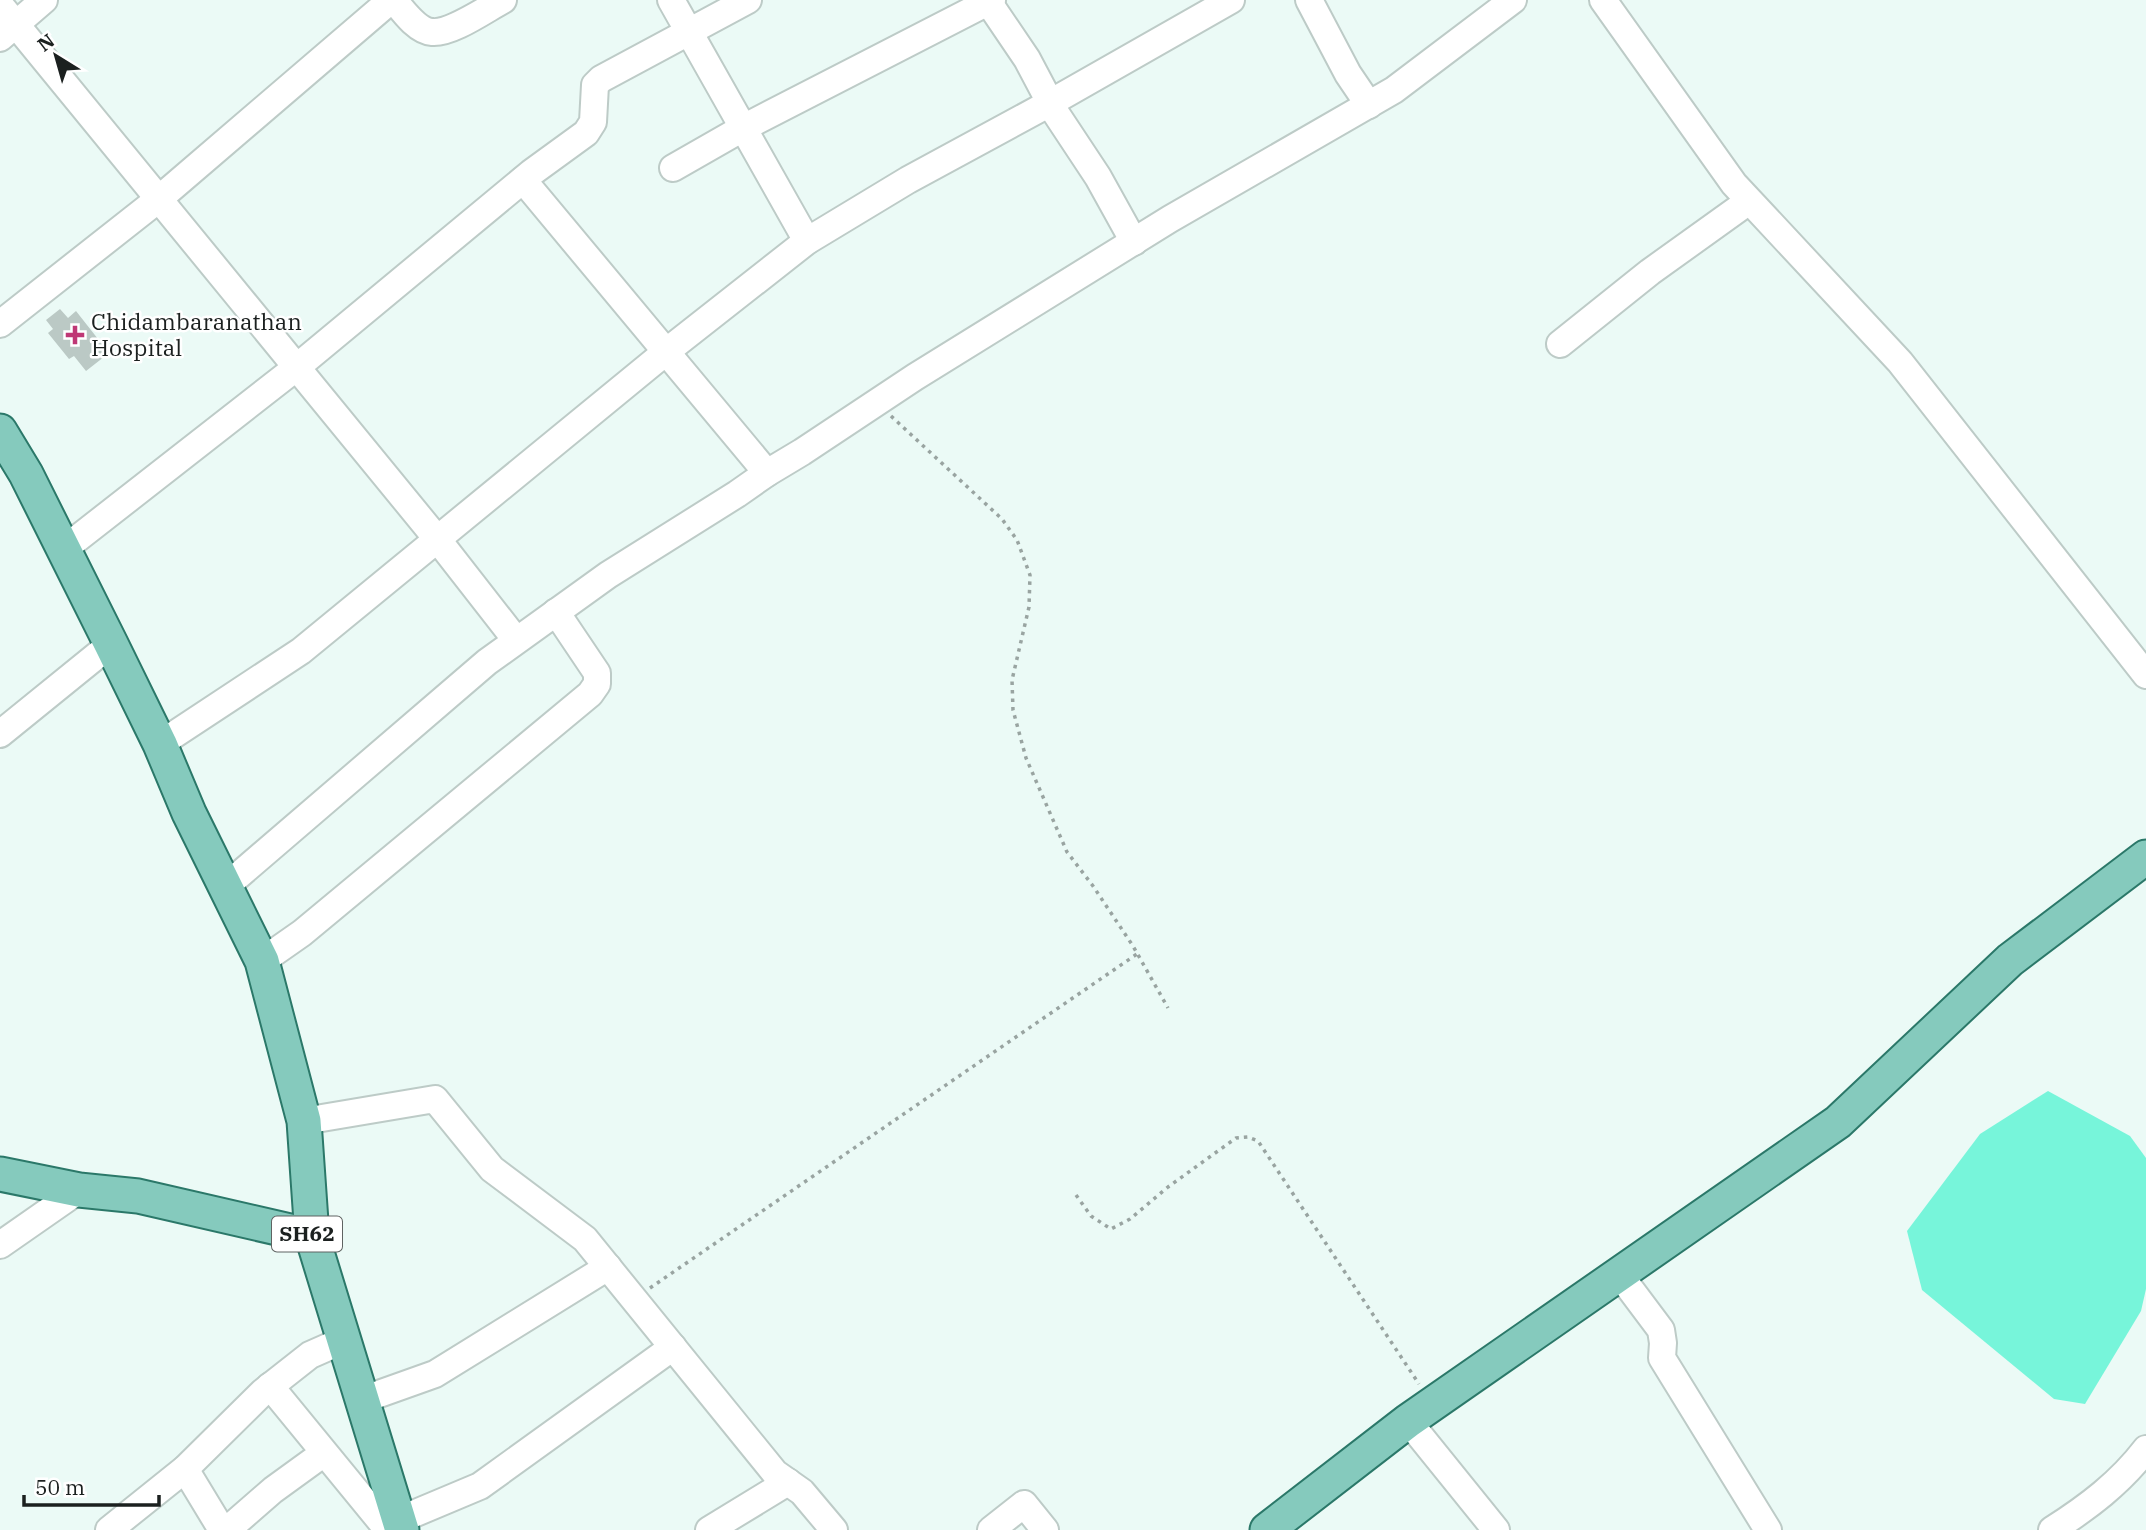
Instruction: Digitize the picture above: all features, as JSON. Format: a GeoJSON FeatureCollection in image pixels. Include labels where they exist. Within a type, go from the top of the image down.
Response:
{"type":"FeatureCollection","features":[{"type":"Feature","properties":{"kind":"main road"},"geometry":{"type":"LineString","coordinates":[[2,440],[26,474],[64,549],[262,961],[304,1121],[312,1236]]}},
{"type":"Feature","properties":{"kind":"main road"},"geometry":{"type":"LineString","coordinates":[[1283,1525],[1420,1412],[1838,1122],[2010,960],[2146,857]]}},
{"type":"Feature","properties":{"kind":"main road","name":"SH62"},"geometry":{"type":"LineString","coordinates":[[0,1174],[79,1190],[138,1196],[312,1236],[362,1399],[396,1527]]}},
{"type":"Feature","properties":{"kind":"street"},"geometry":{"type":"LineString","coordinates":[[44,0],[5,22],[160,198],[516,640]]}},
{"type":"Feature","properties":{"kind":"street"},"geometry":{"type":"LineString","coordinates":[[0,324],[160,198],[392,0],[414,22],[429,32],[444,31],[503,0]]}},
{"type":"Feature","properties":{"kind":"street"},"geometry":{"type":"LineString","coordinates":[[671,0],[807,241]]}},
{"type":"Feature","properties":{"kind":"street"},"geometry":{"type":"LineString","coordinates":[[64,549],[297,368],[523,180],[589,129],[593,122],[595,85],[601,79],[748,0]]}},
{"type":"Feature","properties":{"kind":"street"},"geometry":{"type":"LineString","coordinates":[[160,744],[301,651],[667,351],[807,241],[908,180],[1231,0]]}},
{"type":"Feature","properties":{"kind":"street"},"geometry":{"type":"LineString","coordinates":[[1309,0],[1348,74],[1369,104]]}},
{"type":"Feature","properties":{"kind":"street"},"geometry":{"type":"LineString","coordinates":[[1603,0],[1734,184],[1900,362],[2146,674]]}},
{"type":"Feature","properties":{"kind":"street"},"geometry":{"type":"LineString","coordinates":[[673,168],[743,128],[989,1],[1098,177],[1134,242]]}},
{"type":"Feature","properties":{"kind":"street"},"geometry":{"type":"LineString","coordinates":[[225,887],[487,662],[608,575],[1134,242],[1394,90],[1508,2]]}},
{"type":"Feature","properties":{"kind":"street"},"geometry":{"type":"LineString","coordinates":[[523,180],[767,472]]}},
{"type":"Feature","properties":{"kind":"street"},"geometry":{"type":"LineString","coordinates":[[1560,344],[1650,272],[1749,201]]}},
{"type":"Feature","properties":{"kind":"street"},"geometry":{"type":"LineString","coordinates":[[262,961],[312,925],[590,694],[597,684],[597,673],[556,612]]}},
{"type":"Feature","properties":{"kind":"street"},"geometry":{"type":"LineString","coordinates":[[0,734],[111,644]]}},
{"type":"Feature","properties":{"kind":"street"},"geometry":{"type":"LineString","coordinates":[[304,1121],[435,1099],[492,1169],[585,1239],[775,1473],[802,1492],[834,1530]]}},
{"type":"Feature","properties":{"kind":"street"},"geometry":{"type":"LineString","coordinates":[[0,1245],[79,1190]]}},
{"type":"Feature","properties":{"kind":"street"},"geometry":{"type":"LineString","coordinates":[[362,1399],[435,1374],[608,1267]]}},
{"type":"Feature","properties":{"kind":"street"},"geometry":{"type":"LineString","coordinates":[[1619,1274],[1661,1330],[1662,1358],[1768,1530]]}},
{"type":"Feature","properties":{"kind":"street"},"geometry":{"type":"LineString","coordinates":[[109,1530],[185,1469],[270,1386],[310,1355],[344,1340]]}},
{"type":"Feature","properties":{"kind":"street"},"geometry":{"type":"LineString","coordinates":[[270,1386],[324,1452],[396,1527],[480,1486],[673,1347]]}},
{"type":"Feature","properties":{"kind":"street"},"geometry":{"type":"LineString","coordinates":[[1420,1412],[1496,1530]]}},
{"type":"Feature","properties":{"kind":"street"},"geometry":{"type":"LineString","coordinates":[[228,1530],[324,1452]]}},
{"type":"Feature","properties":{"kind":"street"},"geometry":{"type":"LineString","coordinates":[[2052,1530],[2087,1508],[2144,1456]]}},
{"type":"Feature","properties":{"kind":"street"},"geometry":{"type":"LineString","coordinates":[[185,1469],[222,1530]]}},
{"type":"Feature","properties":{"kind":"street"},"geometry":{"type":"LineString","coordinates":[[709,1530],[788,1482]]}},
{"type":"Feature","properties":{"kind":"street"},"geometry":{"type":"LineString","coordinates":[[991,1530],[1024,1504],[1045,1530]]}},
{"type":"Feature","properties":{"kind":"path"},"geometry":{"type":"LineString","coordinates":[[878,402],[919,444],[1002,519],[1017,540],[1030,575],[1029,607],[1012,680],[1013,710],[1023,746],[1067,852],[1093,886],[1168,1008]]}},
{"type":"Feature","properties":{"kind":"path"},"geometry":{"type":"LineString","coordinates":[[634,1300],[1137,954]]}},
{"type":"Feature","properties":{"kind":"path"},"geometry":{"type":"LineString","coordinates":[[1076,1195],[1091,1216],[1111,1229],[1130,1219],[1168,1187],[1236,1138],[1248,1137],[1258,1141],[1420,1412]]}},
{"type":"Feature","properties":{"kind":"shaded area"},"geometry":{"type":"Polygon","coordinates":[[[2048,1091],[2130,1136],[2146,1158],[2146,1289],[2141,1311],[2085,1404],[2054,1399],[1922,1290],[1907,1231],[1980,1134],[2048,1091]]]}},
{"type":"Feature","properties":{"kind":"building"},"geometry":{"type":"Polygon","coordinates":[[[60,309],[68,318],[76,311],[109,353],[86,371],[74,356],[69,359],[48,333],[53,329],[46,320],[60,309]]]}},
{"type":"Feature","properties":{"kind":"place","name":"Chidambaranathan Hospital"},"geometry":{"type":"Point","coordinates":[75,335]}}]}
